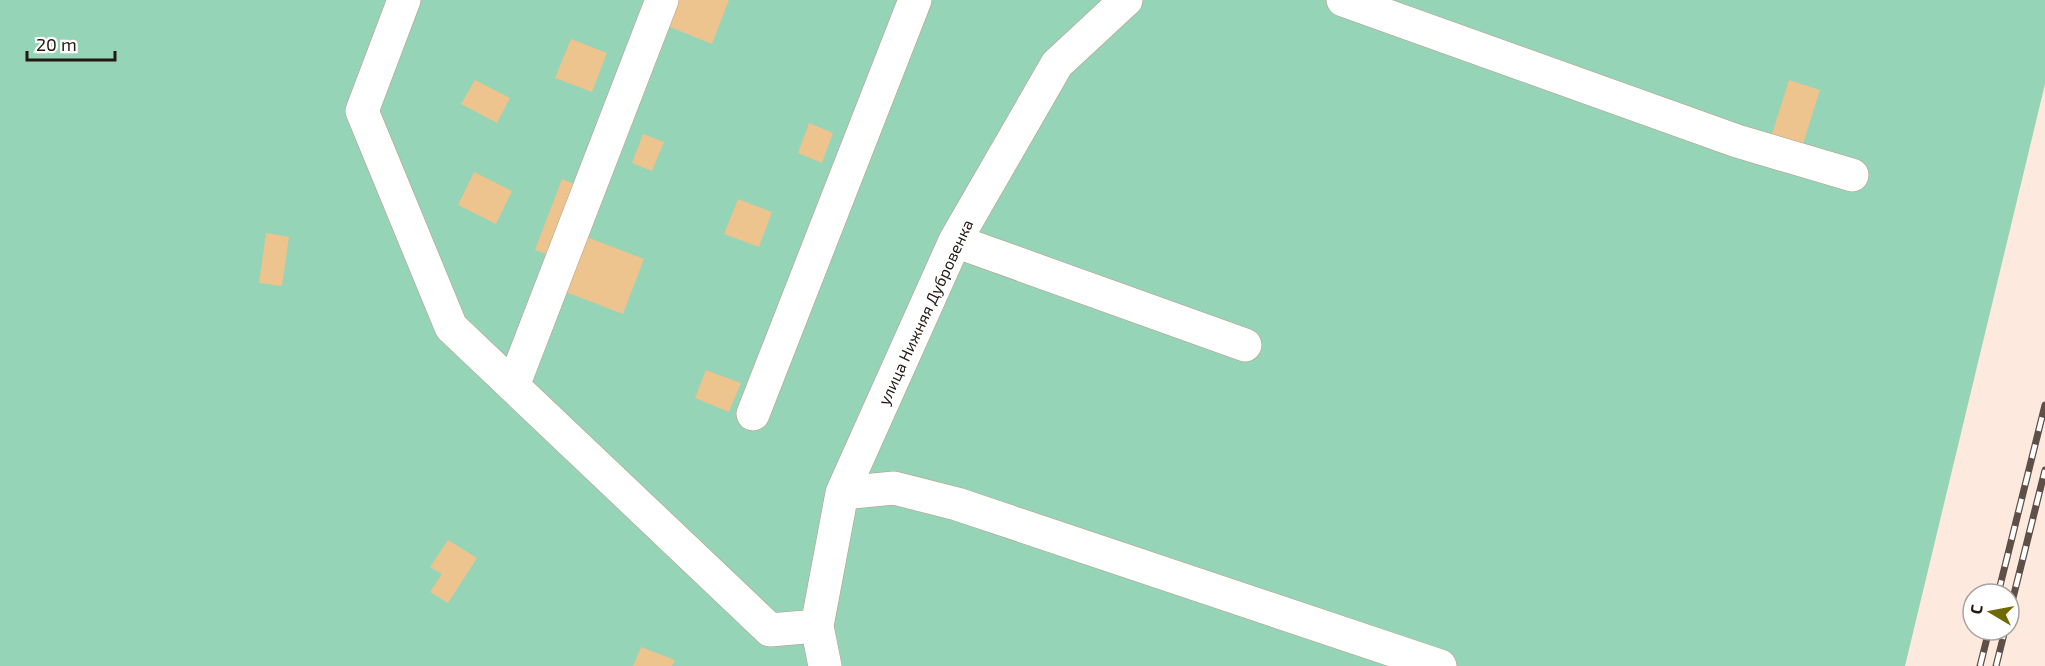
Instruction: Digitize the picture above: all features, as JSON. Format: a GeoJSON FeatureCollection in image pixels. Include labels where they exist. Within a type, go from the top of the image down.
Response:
{"type":"FeatureCollection","features":[{"type":"Feature","properties":{"kind":"lane"},"geometry":{"type":"LineString","coordinates":[[404,0],[362,111],[451,327],[770,630],[818,626]]}},
{"type":"Feature","properties":{"kind":"lane"},"geometry":{"type":"LineString","coordinates":[[513,386],[662,0]]}},
{"type":"Feature","properties":{"kind":"lane"},"geometry":{"type":"LineString","coordinates":[[753,414],[915,0]]}},
{"type":"Feature","properties":{"kind":"lane","name":"улица Нижняя Дубровенка"},"geometry":{"type":"LineString","coordinates":[[825,666],[818,626],[842,493],[955,241],[1057,64],[1126,0]]}},
{"type":"Feature","properties":{"kind":"lane"},"geometry":{"type":"LineString","coordinates":[[1343,0],[1737,141],[1852,175]]}},
{"type":"Feature","properties":{"kind":"lane"},"geometry":{"type":"LineString","coordinates":[[955,241],[1245,345]]}},
{"type":"Feature","properties":{"kind":"lane"},"geometry":{"type":"LineString","coordinates":[[842,493],[894,488],[957,504],[1440,666]]}},
{"type":"Feature","properties":{"kind":"green space"},"geometry":{"type":"Polygon","coordinates":[[[0,0],[2045,0],[2045,84],[1905,666],[0,666],[0,0]]]}},
{"type":"Feature","properties":{"kind":"building"},"geometry":{"type":"Polygon","coordinates":[[[675,0],[729,0],[712,44],[665,25],[675,0]]]}},
{"type":"Feature","properties":{"kind":"building"},"geometry":{"type":"Polygon","coordinates":[[[571,39],[607,53],[592,92],[555,78],[571,39]]]}},
{"type":"Feature","properties":{"kind":"building"},"geometry":{"type":"Polygon","coordinates":[[[475,80],[510,98],[497,123],[461,104],[475,80]]]}},
{"type":"Feature","properties":{"kind":"building"},"geometry":{"type":"Polygon","coordinates":[[[1789,80],[1820,90],[1803,144],[1772,134],[1789,80]]]}},
{"type":"Feature","properties":{"kind":"building"},"geometry":{"type":"Polygon","coordinates":[[[809,123],[833,133],[822,163],[798,153],[809,123]]]}},
{"type":"Feature","properties":{"kind":"building"},"geometry":{"type":"Polygon","coordinates":[[[643,134],[664,142],[652,171],[632,163],[643,134]]]}},
{"type":"Feature","properties":{"kind":"building"},"geometry":{"type":"Polygon","coordinates":[[[474,172],[512,191],[496,224],[458,205],[474,172]]]}},
{"type":"Feature","properties":{"kind":"building"},"geometry":{"type":"Polygon","coordinates":[[[562,179],[582,187],[555,257],[535,250],[562,179]]]}},
{"type":"Feature","properties":{"kind":"building"},"geometry":{"type":"Polygon","coordinates":[[[738,199],[772,212],[759,247],[724,234],[738,199]]]}},
{"type":"Feature","properties":{"kind":"building"},"geometry":{"type":"Polygon","coordinates":[[[266,233],[289,237],[282,286],[259,283],[266,233]]]}},
{"type":"Feature","properties":{"kind":"building"},"geometry":{"type":"Polygon","coordinates":[[[584,236],[644,259],[623,314],[563,291],[584,236]]]}},
{"type":"Feature","properties":{"kind":"building"},"geometry":{"type":"Polygon","coordinates":[[[706,370],[741,383],[729,412],[695,398],[706,370]]]}},
{"type":"Feature","properties":{"kind":"building"},"geometry":{"type":"Polygon","coordinates":[[[448,540],[477,558],[448,603],[430,592],[442,574],[430,567],[448,540]]]}},
{"type":"Feature","properties":{"kind":"building"},"geometry":{"type":"Polygon","coordinates":[[[641,647],[675,660],[672,666],[633,666],[641,647]]]}},
{"type":"Feature","properties":{"kind":"railway"},"geometry":{"type":"LineString","coordinates":[[2001,582],[2045,405]]}},
{"type":"Feature","properties":{"kind":"railway"},"geometry":{"type":"LineString","coordinates":[[2017,582],[2045,470]]}},
{"type":"Feature","properties":{"kind":"railway"},"geometry":{"type":"LineString","coordinates":[[1980,666],[1986,642]]}},
{"type":"Feature","properties":{"kind":"railway"},"geometry":{"type":"LineString","coordinates":[[1996,666],[2002,642]]}}]}
